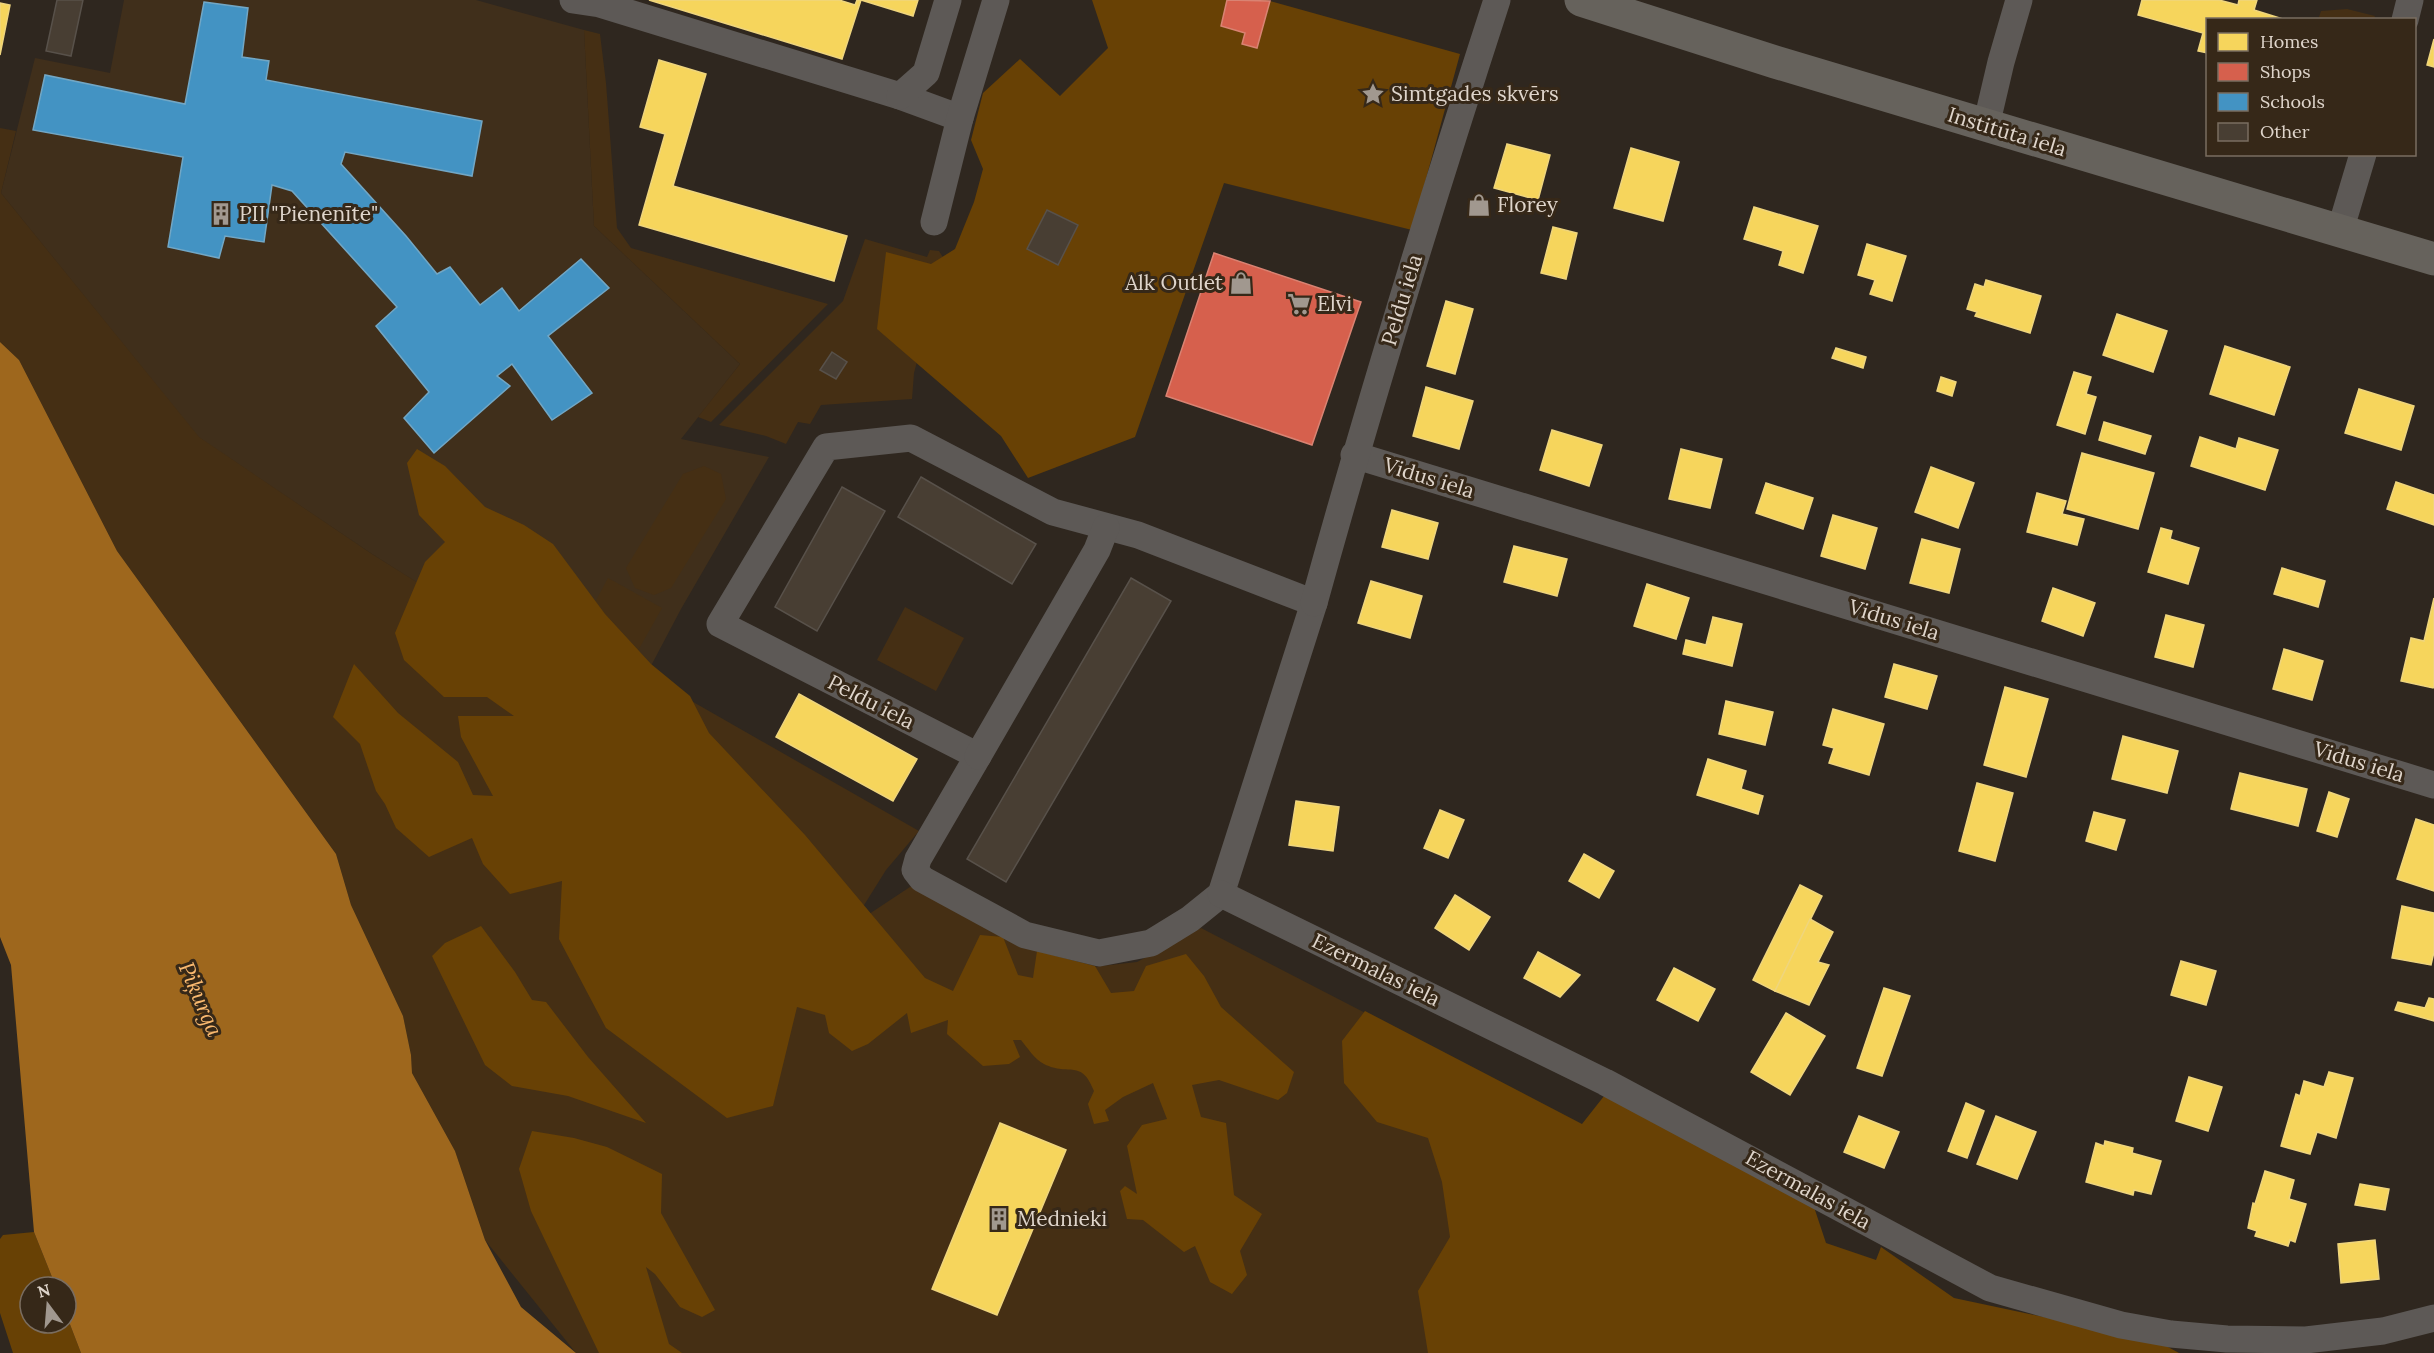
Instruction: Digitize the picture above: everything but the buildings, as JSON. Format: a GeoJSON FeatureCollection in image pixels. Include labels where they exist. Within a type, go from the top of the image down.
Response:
{"type":"FeatureCollection","features":[{"type":"Feature","properties":{"kind":"main road","name":"Institūta iela"},"geometry":{"type":"LineString","coordinates":[[1581,0],[1775,62],[2434,259]]}},
{"type":"Feature","properties":{"kind":"street"},"geometry":{"type":"LineString","coordinates":[[573,0],[600,3],[900,96],[960,118]]}},
{"type":"Feature","properties":{"kind":"street"},"geometry":{"type":"LineString","coordinates":[[900,96],[926,73],[948,0]]}},
{"type":"Feature","properties":{"kind":"street"},"geometry":{"type":"LineString","coordinates":[[934,222],[960,118],[996,0]]}},
{"type":"Feature","properties":{"kind":"street","name":"Peldu iela"},"geometry":{"type":"LineString","coordinates":[[1221,894],[1314,603],[1354,455],[1497,0]]}},
{"type":"Feature","properties":{"kind":"street"},"geometry":{"type":"LineString","coordinates":[[1986,126],[2019,0]]}},
{"type":"Feature","properties":{"kind":"street"},"geometry":{"type":"LineString","coordinates":[[2340,231],[2362,156]]}},
{"type":"Feature","properties":{"kind":"street","name":"Peldu iela"},"geometry":{"type":"LineString","coordinates":[[978,756],[720,624],[826,447],[911,438],[1053,512],[1138,535],[1314,603]]}},
{"type":"Feature","properties":{"kind":"street","name":"Vidus iela"},"geometry":{"type":"LineString","coordinates":[[1354,455],[2434,786]]}},
{"type":"Feature","properties":{"kind":"street"},"geometry":{"type":"LineString","coordinates":[[1107,526],[1097,550],[918,859],[915,870],[922,879],[1025,934],[1099,952],[1151,944],[1190,919],[1221,894]]}},
{"type":"Feature","properties":{"kind":"street","name":"Ezermalas iela"},"geometry":{"type":"LineString","coordinates":[[1221,894],[1605,1082],[1990,1288],[2121,1325],[2171,1334],[2227,1339],[2306,1340],[2383,1330],[2434,1318]]}},
{"type":"Feature","properties":{"kind":"shaded area"},"geometry":{"type":"Polygon","coordinates":[[[124,0],[476,0],[584,30],[594,226],[740,364],[681,439],[769,457],[681,609],[625,715],[372,554],[198,437],[1,193],[35,58],[110,73],[124,0]]]}},
{"type":"Feature","properties":{"kind":"shaded area"},"geometry":{"type":"Polygon","coordinates":[[[1092,0],[1266,0],[1460,54],[1412,230],[1224,183],[1135,437],[1028,478],[1001,436],[877,329],[886,252],[931,264],[955,249],[974,202],[983,169],[971,140],[983,93],[1020,59],[1060,96],[1108,48],[1092,0]]]}},
{"type":"Feature","properties":{"kind":"shaded area"},"geometry":{"type":"Polygon","coordinates":[[[2347,9],[2375,16],[2374,18],[2320,18],[2321,11],[2347,9]]]}},
{"type":"Feature","properties":{"kind":"shaded area"},"geometry":{"type":"Polygon","coordinates":[[[584,30],[600,34],[617,228],[631,248],[828,304],[711,422],[698,417],[740,364],[594,226],[584,30]]]}},
{"type":"Feature","properties":{"kind":"shaded area"},"geometry":{"type":"Polygon","coordinates":[[[0,128],[16,131],[1,193],[199,437],[372,554],[523,649],[646,675],[919,831],[886,870],[851,926],[922,879],[1084,968],[1137,962],[1201,928],[1582,1125],[1502,1353],[576,1353],[485,1240],[455,1151],[412,1073],[411,1055],[403,1016],[351,905],[336,854],[117,551],[19,360],[0,342],[0,128]]]}},
{"type":"Feature","properties":{"kind":"shaded area"},"geometry":{"type":"Polygon","coordinates":[[[865,239],[927,257],[930,250],[939,251],[944,259],[914,373],[912,399],[821,405],[810,424],[798,422],[786,444],[766,436],[719,425],[843,301],[865,239]],[[832,352],[821,369],[835,379],[847,362],[832,352]]]}},
{"type":"Feature","properties":{"kind":"shaded area"},"geometry":{"type":"Polygon","coordinates":[[[417,449],[445,466],[485,507],[524,525],[553,544],[605,614],[651,664],[690,696],[709,733],[805,835],[925,978],[953,991],[980,935],[1003,937],[1018,975],[1033,978],[1037,951],[1095,966],[1111,993],[1134,991],[1146,966],[1186,954],[1204,976],[1221,1007],[1294,1072],[1287,1093],[1278,1100],[1219,1080],[1192,1085],[1201,1117],[1226,1123],[1234,1195],[1262,1214],[1240,1251],[1247,1275],[1232,1294],[1210,1282],[1195,1246],[1184,1252],[1143,1220],[1127,1219],[1120,1191],[1125,1186],[1137,1194],[1127,1146],[1142,1125],[1167,1119],[1153,1083],[1123,1097],[1105,1110],[1109,1121],[1094,1124],[1088,1104],[1094,1091],[1084,1075],[1079,1071],[1053,1068],[1044,1064],[1021,1040],[1013,1040],[1020,1057],[1009,1064],[983,1066],[947,1034],[948,1020],[911,1033],[907,1013],[868,1044],[852,1051],[829,1033],[825,1015],[797,1007],[773,1106],[727,1118],[606,1028],[559,939],[562,881],[510,894],[483,864],[472,838],[429,857],[396,828],[376,791],[360,744],[333,717],[354,664],[398,713],[458,762],[473,795],[493,796],[461,737],[458,716],[514,716],[487,697],[444,697],[404,660],[395,633],[425,562],[445,542],[419,515],[407,463],[417,449]]]}},
{"type":"Feature","properties":{"kind":"shaded area"},"geometry":{"type":"Polygon","coordinates":[[[704,466],[721,474],[726,499],[671,588],[654,595],[635,588],[626,568],[683,474],[704,466]]]}},
{"type":"Feature","properties":{"kind":"shaded area"},"geometry":{"type":"Polygon","coordinates":[[[608,578],[662,608],[631,663],[578,634],[608,578]]]}},
{"type":"Feature","properties":{"kind":"shaded area"},"geometry":{"type":"Polygon","coordinates":[[[905,607],[964,638],[936,691],[877,660],[905,607]]]}},
{"type":"Feature","properties":{"kind":"shaded area"},"geometry":{"type":"Polygon","coordinates":[[[481,926],[515,972],[532,1000],[546,1002],[588,1057],[646,1123],[568,1096],[512,1086],[485,1065],[432,956],[445,943],[481,926]]]}},
{"type":"Feature","properties":{"kind":"shaded area"},"geometry":{"type":"Polygon","coordinates":[[[1365,1011],[1582,1124],[1608,1091],[1813,1204],[1826,1243],[1876,1260],[1881,1247],[1954,1298],[2157,1341],[2179,1353],[1428,1353],[1418,1291],[1450,1237],[1442,1182],[1428,1138],[1377,1122],[1344,1083],[1342,1041],[1365,1011]]]}},
{"type":"Feature","properties":{"kind":"shaded area"},"geometry":{"type":"Polygon","coordinates":[[[532,1131],[574,1138],[607,1147],[662,1174],[661,1213],[715,1310],[702,1317],[680,1307],[655,1274],[646,1267],[669,1344],[682,1353],[599,1353],[531,1211],[519,1169],[532,1131]]]}},
{"type":"Feature","properties":{"kind":"shaded area"},"geometry":{"type":"Polygon","coordinates":[[[34,1232],[51,1275],[18,1275],[18,1335],[74,1335],[81,1353],[13,1353],[0,1313],[0,1239],[3,1235],[34,1232]]]}},
{"type":"Feature","properties":{"kind":"water","name":"Piķurga"},"geometry":{"type":"Polygon","coordinates":[[[0,342],[19,360],[117,551],[336,854],[351,905],[403,1016],[411,1055],[412,1073],[455,1151],[485,1240],[521,1307],[576,1353],[81,1353],[74,1335],[78,1335],[78,1275],[51,1275],[34,1232],[11,965],[0,937],[0,342]]]}},
{"type":"Feature","properties":{"kind":"place","name":"Simtgades skvērs"},"geometry":{"type":"Point","coordinates":[1373,94]}},
{"type":"Feature","properties":{"kind":"place","name":"Florey"},"geometry":{"type":"Point","coordinates":[1479,205]}},
{"type":"Feature","properties":{"kind":"place","name":"PII \"Pienenīte\""},"geometry":{"type":"Point","coordinates":[221,214]}},
{"type":"Feature","properties":{"kind":"place","name":"Alk Outlet"},"geometry":{"type":"Point","coordinates":[1241,283]}},
{"type":"Feature","properties":{"kind":"place","name":"Elvi"},"geometry":{"type":"Point","coordinates":[1299,304]}},
{"type":"Feature","properties":{"kind":"place","name":"Mednieki"},"geometry":{"type":"Point","coordinates":[999,1219]}}]}
